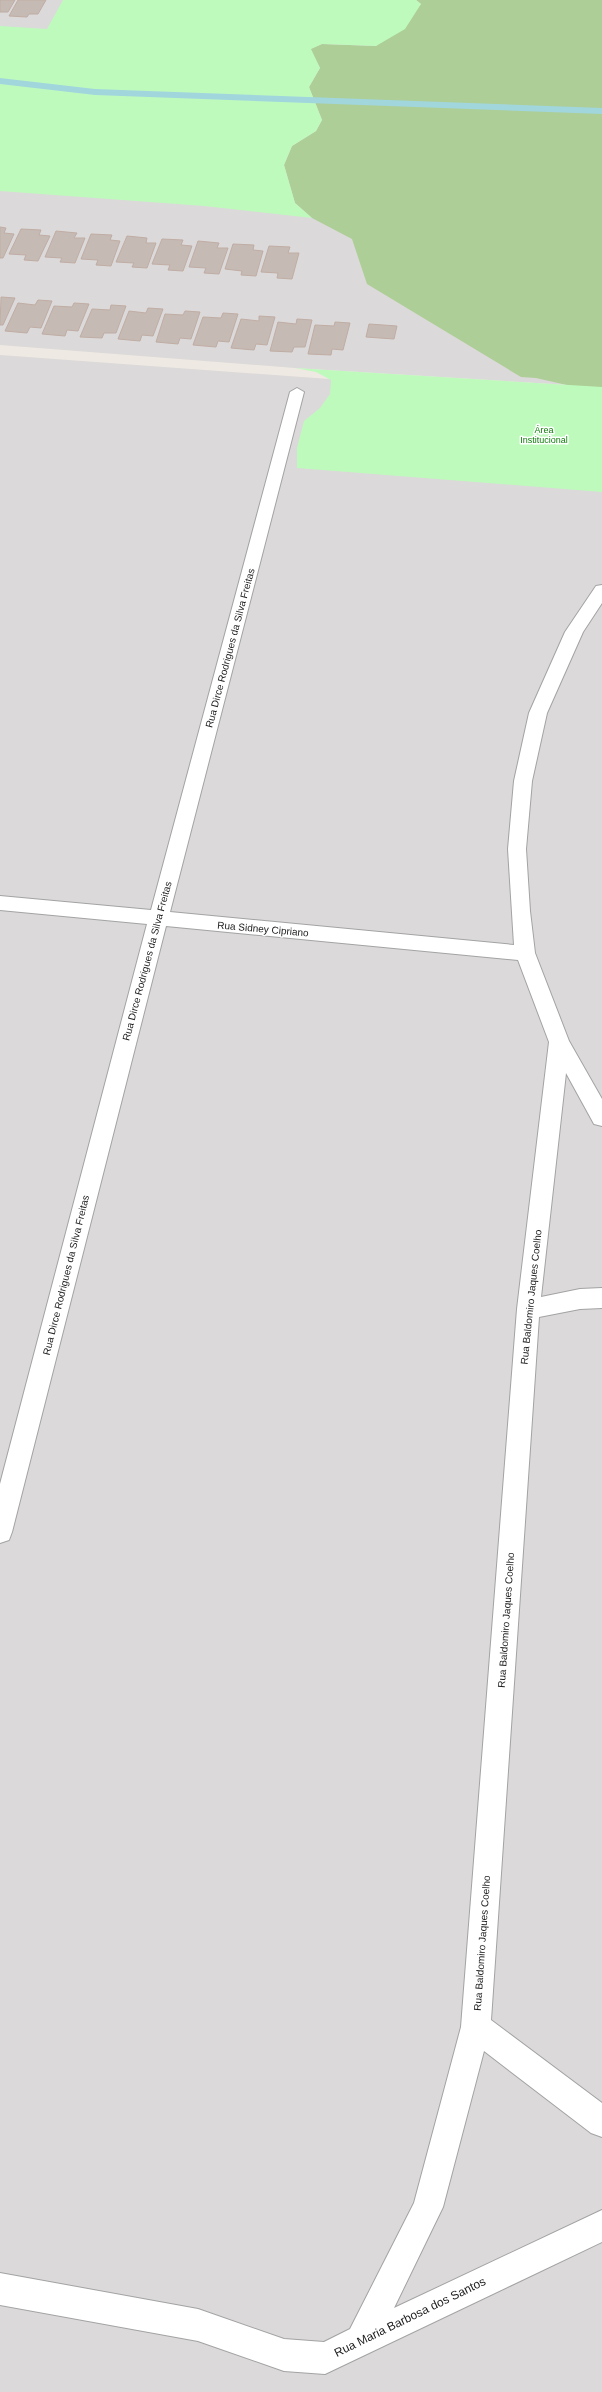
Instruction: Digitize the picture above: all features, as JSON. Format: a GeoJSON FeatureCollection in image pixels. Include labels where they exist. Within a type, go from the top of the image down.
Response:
{"type":"FeatureCollection","features":[{"type":"Feature","properties":{"kind":"street","name":"Rua Dirce Rodrigues da Silva Freitas"},"geometry":{"type":"LineString","coordinates":[[0,1532],[158,919],[297,392]]}},
{"type":"Feature","properties":{"kind":"street","name":"Rua Baldomiro Jaques Coelho"},"geometry":{"type":"LineString","coordinates":[[362,2339],[428,2207],[476,2027],[528,1309],[558,1042],[525,953],[520,911],[517,849],[523,781],[538,713],[574,632],[602,590]]}},
{"type":"Feature","properties":{"kind":"street","name":"Rua Sidney Cipriano"},"geometry":{"type":"LineString","coordinates":[[0,903],[525,953]]}},
{"type":"Feature","properties":{"kind":"street"},"geometry":{"type":"LineString","coordinates":[[558,1042],[602,1118]]}},
{"type":"Feature","properties":{"kind":"street"},"geometry":{"type":"LineString","coordinates":[[528,1309],[580,1299],[602,1298]]}},
{"type":"Feature","properties":{"kind":"street"},"geometry":{"type":"LineString","coordinates":[[476,2027],[602,2122]]}},
{"type":"Feature","properties":{"kind":"street","name":"Rua Maria Barbosa dos Santos"},"geometry":{"type":"LineString","coordinates":[[0,2289],[198,2325],[284,2355],[325,2358],[362,2339],[602,2226]]}},
{"type":"Feature","properties":{"kind":"shaded area"},"geometry":{"type":"Polygon","coordinates":[[[0,0],[602,0],[602,387],[295,368],[0,345],[0,0]]]}},
{"type":"Feature","properties":{"kind":"shaded area"},"geometry":{"type":"Polygon","coordinates":[[[0,355],[602,399],[602,2392],[0,2392],[0,355]]]}},
{"type":"Feature","properties":{"kind":"green space"},"geometry":{"type":"Polygon","coordinates":[[[63,0],[416,0],[421,4],[405,29],[376,46],[322,44],[311,49],[320,68],[309,87],[322,120],[316,131],[292,146],[284,165],[295,203],[312,218],[204,206],[0,191],[0,26],[47,29],[63,0]]]}},
{"type":"Feature","properties":{"kind":"green space"},"geometry":{"type":"Polygon","coordinates":[[[416,0],[602,0],[602,393],[536,378],[521,377],[367,284],[352,239],[312,218],[295,203],[284,165],[292,146],[316,131],[322,120],[309,87],[320,68],[310,49],[322,44],[376,46],[421,4],[416,0]]]}},
{"type":"Feature","properties":{"kind":"green space","name":"Área Institucional"},"geometry":{"type":"Polygon","coordinates":[[[295,368],[602,387],[602,492],[297,468],[297,448],[304,421],[320,408],[330,394],[331,380],[316,372],[295,368]]]}},
{"type":"Feature","properties":{"kind":"building"},"geometry":{"type":"Polygon","coordinates":[[[0,0],[15,0],[8,12],[0,12],[0,0]]]}},
{"type":"Feature","properties":{"kind":"building"},"geometry":{"type":"Polygon","coordinates":[[[18,0],[46,0],[38,14],[29,14],[27,17],[9,16],[18,0]]]}},
{"type":"Feature","properties":{"kind":"building"},"geometry":{"type":"Polygon","coordinates":[[[0,227],[6,228],[4,233],[14,234],[3,258],[0,258],[0,227]]]}},
{"type":"Feature","properties":{"kind":"building"},"geometry":{"type":"Polygon","coordinates":[[[21,229],[41,230],[39,235],[50,236],[38,261],[24,260],[26,255],[9,254],[21,229]]]}},
{"type":"Feature","properties":{"kind":"building"},"geometry":{"type":"Polygon","coordinates":[[[56,231],[77,233],[74,238],[85,238],[75,263],[60,262],[62,258],[45,257],[56,231]]]}},
{"type":"Feature","properties":{"kind":"building"},"geometry":{"type":"Polygon","coordinates":[[[91,234],[112,235],[110,240],[120,241],[111,266],[96,265],[98,260],[81,259],[91,234]]]}},
{"type":"Feature","properties":{"kind":"building"},"geometry":{"type":"Polygon","coordinates":[[[127,236],[147,238],[146,243],[156,243],[147,268],[132,267],[134,263],[116,262],[127,236]]]}},
{"type":"Feature","properties":{"kind":"building"},"geometry":{"type":"Polygon","coordinates":[[[162,239],[183,240],[181,245],[192,246],[183,271],[168,270],[170,265],[152,264],[162,239]]]}},
{"type":"Feature","properties":{"kind":"building"},"geometry":{"type":"Polygon","coordinates":[[[198,241],[219,243],[217,248],[228,248],[219,274],[204,273],[206,268],[189,267],[198,241]]]}},
{"type":"Feature","properties":{"kind":"building"},"geometry":{"type":"Polygon","coordinates":[[[233,244],[254,245],[253,250],[263,251],[256,276],[241,275],[242,271],[225,269],[233,244]]]}},
{"type":"Feature","properties":{"kind":"building"},"geometry":{"type":"Polygon","coordinates":[[[269,246],[290,247],[288,253],[299,253],[292,279],[277,278],[278,273],[261,272],[269,246]]]}},
{"type":"Feature","properties":{"kind":"building"},"geometry":{"type":"Polygon","coordinates":[[[1,297],[15,298],[3,325],[0,325],[1,297]]]}},
{"type":"Feature","properties":{"kind":"building"},"geometry":{"type":"Polygon","coordinates":[[[38,300],[52,301],[41,328],[30,327],[27,333],[5,331],[18,303],[35,305],[38,300]]]}},
{"type":"Feature","properties":{"kind":"building"},"geometry":{"type":"Polygon","coordinates":[[[74,303],[89,304],[78,331],[67,330],[65,336],[42,334],[54,306],[72,307],[74,303]]]}},
{"type":"Feature","properties":{"kind":"building"},"geometry":{"type":"Polygon","coordinates":[[[111,305],[126,306],[116,333],[104,333],[102,338],[80,337],[92,309],[110,310],[111,305]]]}},
{"type":"Feature","properties":{"kind":"building"},"geometry":{"type":"Polygon","coordinates":[[[148,308],[163,309],[153,336],[142,335],[140,341],[118,339],[129,311],[146,313],[148,308]]]}},
{"type":"Feature","properties":{"kind":"building"},"geometry":{"type":"Polygon","coordinates":[[[185,311],[200,312],[191,339],[180,338],[178,344],[156,342],[165,314],[183,315],[185,311]]]}},
{"type":"Feature","properties":{"kind":"building"},"geometry":{"type":"Polygon","coordinates":[[[223,313],[238,314],[229,342],[218,341],[216,347],[193,345],[203,317],[221,318],[223,313]]]}},
{"type":"Feature","properties":{"kind":"building"},"geometry":{"type":"Polygon","coordinates":[[[259,316],[275,317],[267,345],[256,344],[254,350],[231,348],[241,319],[259,321],[259,316]]]}},
{"type":"Feature","properties":{"kind":"building"},"geometry":{"type":"Polygon","coordinates":[[[297,319],[312,320],[305,347],[294,347],[292,352],[270,351],[278,322],[296,324],[297,319]]]}},
{"type":"Feature","properties":{"kind":"building"},"geometry":{"type":"Polygon","coordinates":[[[335,322],[350,323],[343,350],[332,349],[331,355],[308,354],[315,325],[334,326],[335,322]]]}},
{"type":"Feature","properties":{"kind":"building"},"geometry":{"type":"Polygon","coordinates":[[[369,324],[397,326],[394,339],[366,337],[369,324]]]}},
{"type":"Feature","properties":{"kind":"waterway"},"geometry":{"type":"LineString","coordinates":[[0,81],[95,92],[602,111]]}}]}
